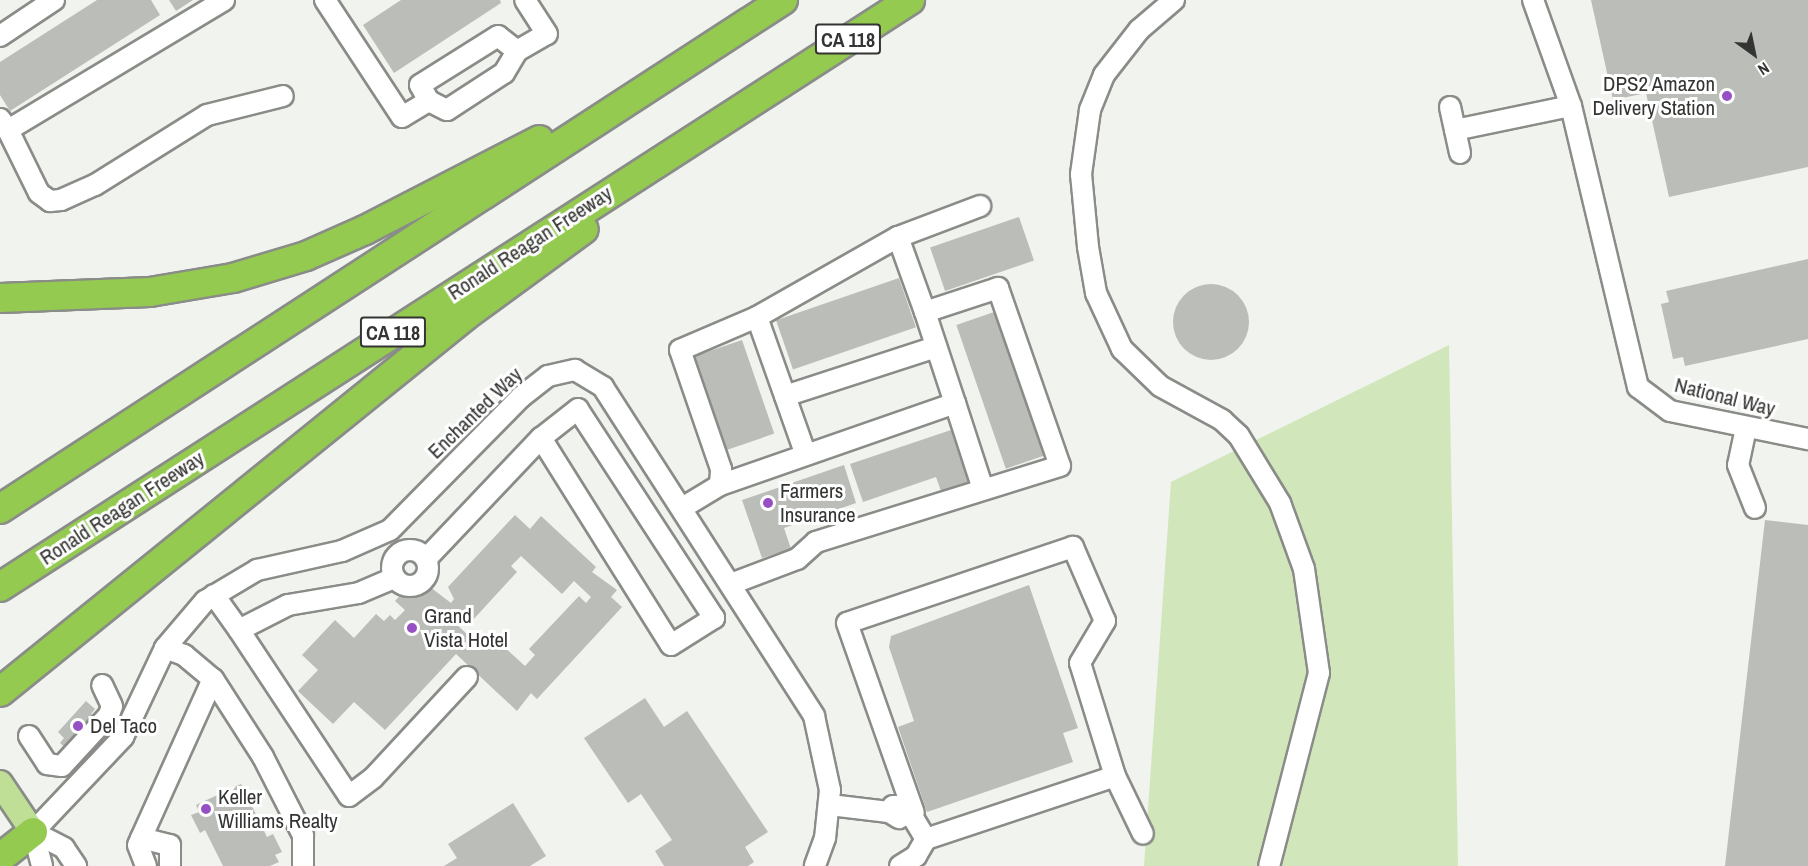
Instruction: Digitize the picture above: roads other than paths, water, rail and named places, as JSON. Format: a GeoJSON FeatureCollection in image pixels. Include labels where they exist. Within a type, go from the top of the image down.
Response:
{"type":"FeatureCollection","features":[{"type":"Feature","properties":{"kind":"highway"},"geometry":{"type":"LineString","coordinates":[[0,509],[783,0]]}},
{"type":"Feature","properties":{"kind":"highway","name":"Ronald Reagan Freeway"},"geometry":{"type":"LineString","coordinates":[[4,586],[786,77],[910,0]]}},
{"type":"Feature","properties":{"kind":"highway"},"geometry":{"type":"LineString","coordinates":[[0,298],[150,292],[233,278],[306,256],[366,230],[707,50]]}},
{"type":"Feature","properties":{"kind":"highway"},"geometry":{"type":"LineString","coordinates":[[0,692],[465,316],[786,77]]}},
{"type":"Feature","properties":{"kind":"highway"},"geometry":{"type":"LineString","coordinates":[[0,858],[33,832]]}},
{"type":"Feature","properties":{"kind":"main road"},"geometry":{"type":"LineString","coordinates":[[0,783],[33,832]]}},
{"type":"Feature","properties":{"kind":"street"},"geometry":{"type":"LineString","coordinates":[[0,36],[54,0]]}},
{"type":"Feature","properties":{"kind":"street"},"geometry":{"type":"LineString","coordinates":[[224,0],[4,124],[39,193],[50,201],[61,201],[95,185],[207,114],[283,96]]}},
{"type":"Feature","properties":{"kind":"street"},"geometry":{"type":"LineString","coordinates":[[325,0],[402,117],[429,101]]}},
{"type":"Feature","properties":{"kind":"street"},"geometry":{"type":"LineString","coordinates":[[517,51],[498,36],[420,85],[429,101],[447,110],[504,73],[517,51],[547,34],[525,0]]}},
{"type":"Feature","properties":{"kind":"street"},"geometry":{"type":"LineString","coordinates":[[1174,0],[1117,57],[1104,75],[1090,110],[1081,174],[1088,247],[1096,293],[1122,349],[1160,386],[1222,420],[1239,436],[1280,503],[1304,569],[1319,674],[1269,866]]}},
{"type":"Feature","properties":{"kind":"street"},"geometry":{"type":"LineString","coordinates":[[1455,130],[1571,106],[1533,0]]}},
{"type":"Feature","properties":{"kind":"street","name":"National Way"},"geometry":{"type":"LineString","coordinates":[[1571,106],[1638,387],[1670,411],[1808,439]]}},
{"type":"Feature","properties":{"kind":"street"},"geometry":{"type":"LineString","coordinates":[[1450,107],[1460,153]]}},
{"type":"Feature","properties":{"kind":"street"},"geometry":{"type":"LineString","coordinates":[[720,484],[721,469],[680,350],[757,317],[898,237],[980,206]]}},
{"type":"Feature","properties":{"kind":"street"},"geometry":{"type":"LineString","coordinates":[[898,237],[983,489]]}},
{"type":"Feature","properties":{"kind":"street"},"geometry":{"type":"LineString","coordinates":[[731,584],[797,559],[816,542],[1060,466],[998,288],[925,312]]}},
{"type":"Feature","properties":{"kind":"street"},"geometry":{"type":"LineString","coordinates":[[757,317],[806,455]]}},
{"type":"Feature","properties":{"kind":"street"},"geometry":{"type":"LineString","coordinates":[[785,396],[936,347]]}},
{"type":"Feature","properties":{"kind":"street","name":"Enchanted Way"},"geometry":{"type":"LineString","coordinates":[[33,832],[123,737],[165,648],[214,595],[257,570],[342,551],[390,530],[521,396],[565,370],[586,373],[603,387],[814,716],[829,765],[830,805],[818,859]]}},
{"type":"Feature","properties":{"kind":"street"},"geometry":{"type":"LineString","coordinates":[[682,508],[720,484],[955,403]]}},
{"type":"Feature","properties":{"kind":"street"},"geometry":{"type":"LineString","coordinates":[[426,559],[411,549],[400,552],[391,567],[394,578],[404,585],[417,585],[426,577],[426,559],[541,438],[578,409],[714,618],[671,645],[541,438]]}},
{"type":"Feature","properties":{"kind":"street"},"geometry":{"type":"LineString","coordinates":[[1746,428],[1738,465],[1755,508]]}},
{"type":"Feature","properties":{"kind":"street"},"geometry":{"type":"LineString","coordinates":[[390,530],[400,552]]}},
{"type":"Feature","properties":{"kind":"street"},"geometry":{"type":"LineString","coordinates":[[926,839],[914,813],[847,623],[1073,547],[1105,621],[1080,663],[1115,776],[1143,834]]}},
{"type":"Feature","properties":{"kind":"street"},"geometry":{"type":"LineString","coordinates":[[239,630],[288,605],[359,593],[394,578]]}},
{"type":"Feature","properties":{"kind":"street"},"geometry":{"type":"LineString","coordinates":[[214,595],[349,795],[373,778],[467,677]]}},
{"type":"Feature","properties":{"kind":"street"},"geometry":{"type":"LineString","coordinates":[[165,648],[184,655],[213,679],[262,757],[303,835],[303,866]]}},
{"type":"Feature","properties":{"kind":"street"},"geometry":{"type":"LineString","coordinates":[[146,866],[139,852],[141,838],[213,679]]}},
{"type":"Feature","properties":{"kind":"street"},"geometry":{"type":"LineString","coordinates":[[29,736],[47,764],[62,766],[109,715],[112,706],[102,685]]}},
{"type":"Feature","properties":{"kind":"street"},"geometry":{"type":"LineString","coordinates":[[900,866],[916,856],[926,839],[1115,776]]}},
{"type":"Feature","properties":{"kind":"street"},"geometry":{"type":"LineString","coordinates":[[830,805],[889,812],[893,806],[906,806],[914,813]]}},
{"type":"Feature","properties":{"kind":"street"},"geometry":{"type":"LineString","coordinates":[[33,832],[42,866]]}},
{"type":"Feature","properties":{"kind":"street"},"geometry":{"type":"LineString","coordinates":[[33,832],[64,849],[76,866]]}},
{"type":"Feature","properties":{"kind":"street"},"geometry":{"type":"LineString","coordinates":[[141,838],[170,845],[170,866]]}},
{"type":"Feature","properties":{"kind":"place","name":"DPS2 Amazon Delivery Station"},"geometry":{"type":"Point","coordinates":[1727,96]}},
{"type":"Feature","properties":{"kind":"place","name":"Farmers Insurance"},"geometry":{"type":"Point","coordinates":[768,503]}},
{"type":"Feature","properties":{"kind":"place","name":"Grand Vista Hotel"},"geometry":{"type":"Point","coordinates":[412,628]}},
{"type":"Feature","properties":{"kind":"place","name":"Del Taco"},"geometry":{"type":"Point","coordinates":[78,726]}},
{"type":"Feature","properties":{"kind":"place","name":"Keller Williams Realty"},"geometry":{"type":"Point","coordinates":[206,809]}}]}
